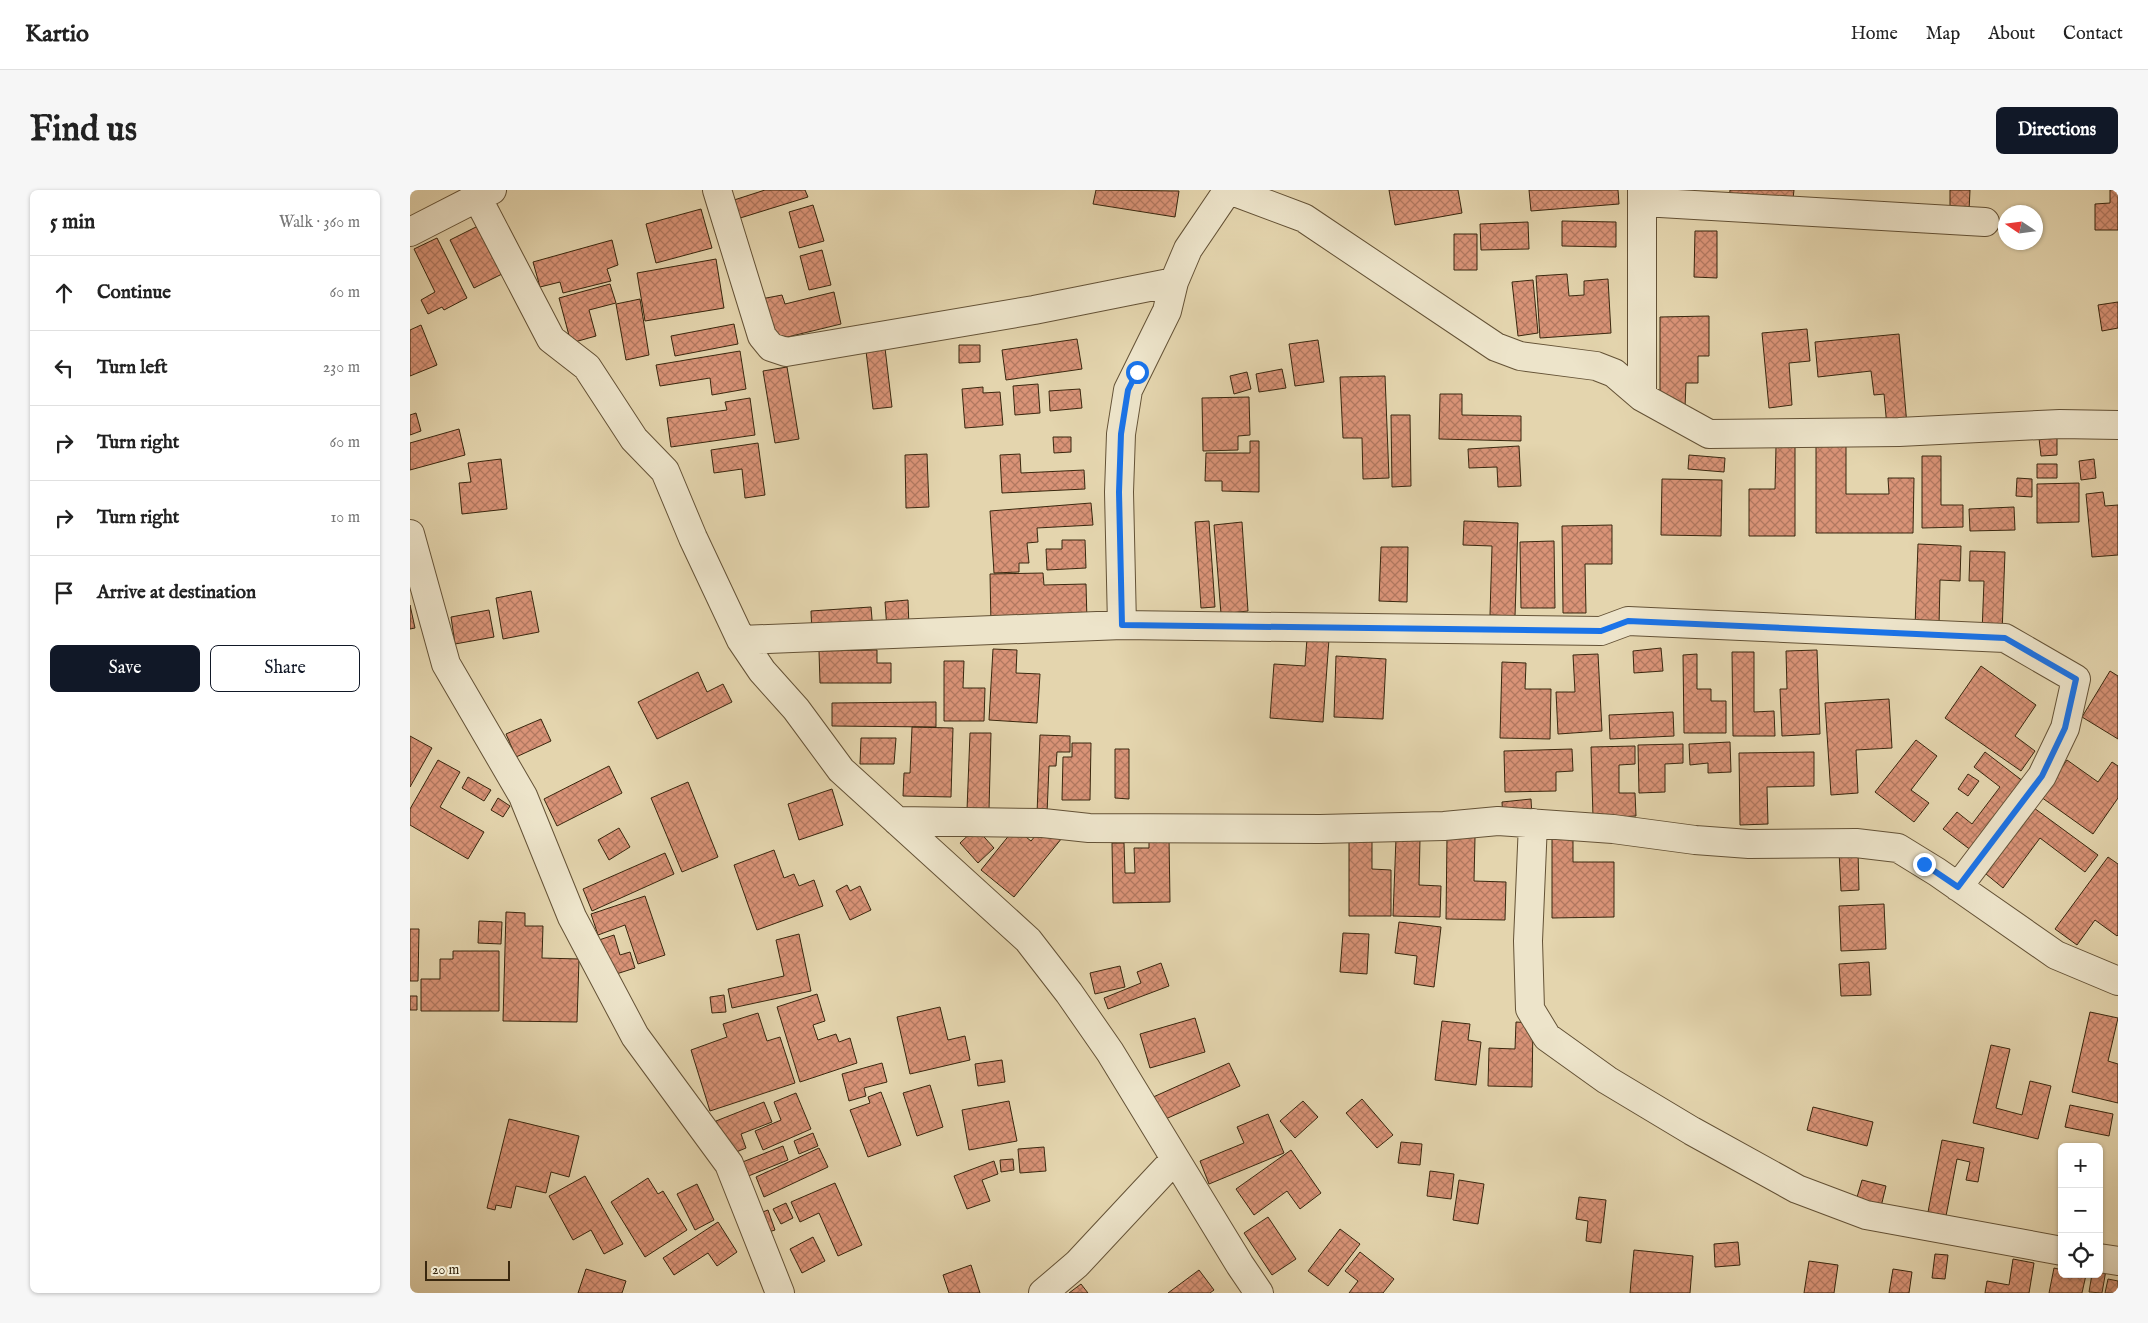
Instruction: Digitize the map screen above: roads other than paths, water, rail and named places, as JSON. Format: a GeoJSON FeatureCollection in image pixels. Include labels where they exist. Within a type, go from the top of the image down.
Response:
{"type":"FeatureCollection","features":[{"type":"Feature","properties":{"kind":"street"},"geometry":{"type":"LineString","coordinates":[[717,190],[762,336],[771,347],[786,352],[1034,310],[1174,282]]}},
{"type":"Feature","properties":{"kind":"street"},"geometry":{"type":"LineString","coordinates":[[1122,625],[1119,492],[1121,434],[1128,390],[1167,311],[1174,282],[1188,249],[1229,190],[1304,218],[1496,347],[1520,356],[1596,366],[1614,373],[1642,397],[1709,434],[1899,432],[2060,424],[2118,425]]}},
{"type":"Feature","properties":{"kind":"street"},"geometry":{"type":"LineString","coordinates":[[410,232],[485,194],[551,338],[587,367],[634,439],[665,471],[693,538],[740,640],[762,671],[796,709],[841,770],[1028,940],[1069,992],[1110,1052],[1259,1293]]}},
{"type":"Feature","properties":{"kind":"street"},"geometry":{"type":"LineString","coordinates":[[1642,397],[1642,196],[1985,222]]}},
{"type":"Feature","properties":{"kind":"street"},"geometry":{"type":"LineString","coordinates":[[410,534],[446,664],[523,796],[572,918],[635,1036],[729,1164],[780,1293]]}},
{"type":"Feature","properties":{"kind":"street"},"geometry":{"type":"LineString","coordinates":[[740,640],[1122,625],[1601,631],[1628,621],[2005,638],[2076,679],[2065,728],[2042,776],[1958,887]]}},
{"type":"Feature","properties":{"kind":"street"},"geometry":{"type":"LineString","coordinates":[[897,821],[1043,823],[1089,828],[1310,829],[1444,826],[1498,821],[1613,829],[1695,840],[1749,844],[1856,843],[1898,848],[2056,954],[2118,981]]}},
{"type":"Feature","properties":{"kind":"street"},"geometry":{"type":"LineString","coordinates":[[1533,823],[1528,941],[1530,1009],[1547,1037],[1607,1080],[1692,1131],[1797,1190],[1866,1215],[2058,1250]]}},
{"type":"Feature","properties":{"kind":"street"},"geometry":{"type":"LineString","coordinates":[[1043,1293],[1078,1264],[1175,1159]]}},
{"type":"Feature","properties":{"kind":"street"},"geometry":{"type":"LineString","coordinates":[[2103,1259],[2118,1261]]}}]}
